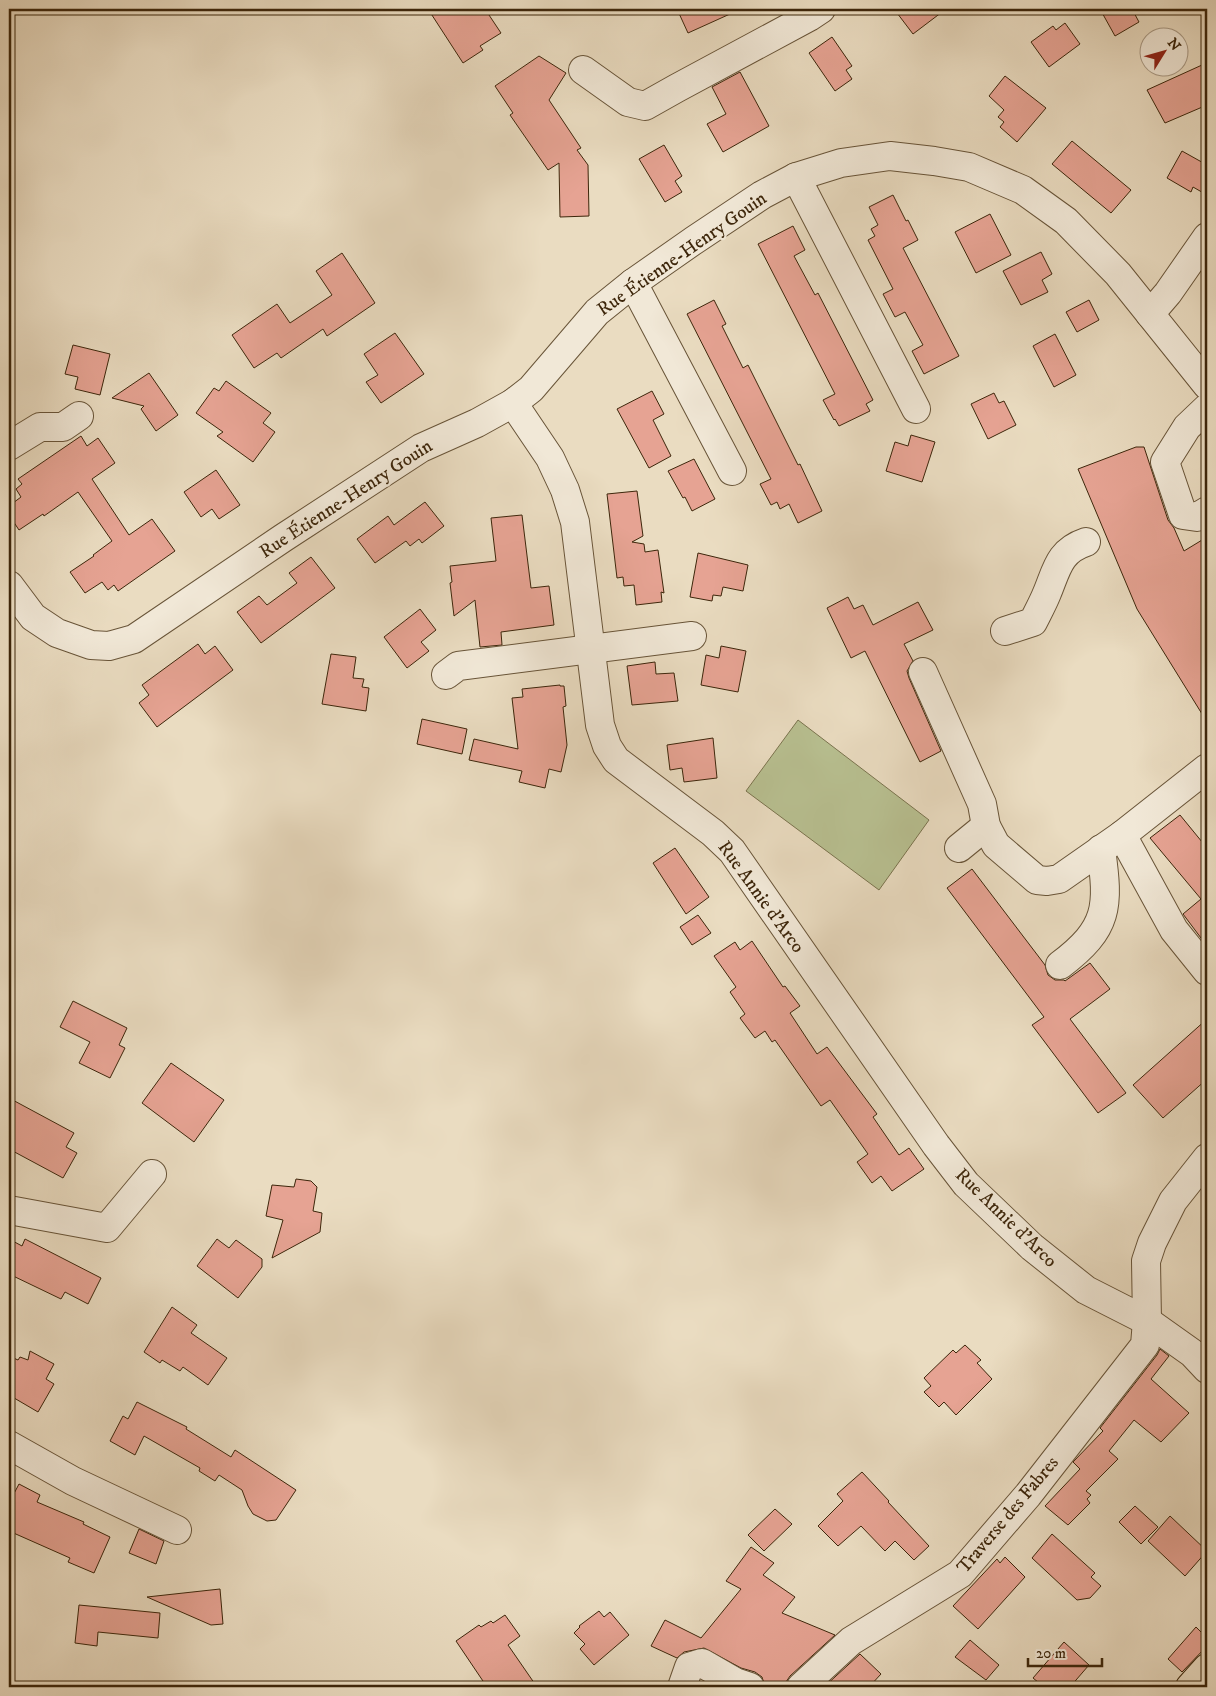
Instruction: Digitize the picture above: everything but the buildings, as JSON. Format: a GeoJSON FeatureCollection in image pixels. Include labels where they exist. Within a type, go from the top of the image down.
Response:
{"type":"FeatureCollection","features":[{"type":"Feature","properties":{"kind":"main road"},"geometry":{"type":"LineString","coordinates":[[1190,1687],[1207,1668]]}},
{"type":"Feature","properties":{"kind":"street"},"geometry":{"type":"LineString","coordinates":[[583,70],[628,102],[646,106],[821,9]]}},
{"type":"Feature","properties":{"kind":"street","name":"Rue Étienne-Henry Gouin"},"geometry":{"type":"LineString","coordinates":[[9,585],[33,617],[58,634],[91,645],[110,646],[134,639],[283,538],[421,448],[477,423],[513,403],[530,389],[597,312],[633,283],[762,195],[796,177],[840,163],[890,156],[934,161],[970,167],[1024,190],[1066,222],[1118,274],[1207,385]]}},
{"type":"Feature","properties":{"kind":"street"},"geometry":{"type":"LineString","coordinates":[[796,177],[916,409]]}},
{"type":"Feature","properties":{"kind":"street"},"geometry":{"type":"LineString","coordinates":[[1150,314],[1168,293],[1207,237]]}},
{"type":"Feature","properties":{"kind":"street"},"geometry":{"type":"LineString","coordinates":[[633,283],[732,471]]}},
{"type":"Feature","properties":{"kind":"street","name":"Rue Annie d'Arco"},"geometry":{"type":"LineString","coordinates":[[513,403],[550,458],[565,490],[575,522],[600,725],[607,746],[616,760],[713,833],[732,852],[936,1146],[966,1184],[1032,1247],[1086,1290],[1147,1321],[1192,1353],[1207,1369]]}},
{"type":"Feature","properties":{"kind":"street"},"geometry":{"type":"LineString","coordinates":[[1207,408],[1187,427],[1165,462],[1183,515],[1197,517],[1207,511]]}},
{"type":"Feature","properties":{"kind":"street"},"geometry":{"type":"LineString","coordinates":[[9,446],[40,427],[63,427],[79,416]]}},
{"type":"Feature","properties":{"kind":"street"},"geometry":{"type":"LineString","coordinates":[[1005,631],[1033,622],[1046,596],[1058,562],[1072,546],[1086,542]]}},
{"type":"Feature","properties":{"kind":"street"},"geometry":{"type":"LineString","coordinates":[[446,675],[458,666],[692,636]]}},
{"type":"Feature","properties":{"kind":"street"},"geometry":{"type":"LineString","coordinates":[[923,672],[982,804],[986,826],[996,845],[1036,880],[1047,881],[1059,878],[1112,842],[1207,768]]}},
{"type":"Feature","properties":{"kind":"street"},"geometry":{"type":"LineString","coordinates":[[959,848],[986,826]]}},
{"type":"Feature","properties":{"kind":"street"},"geometry":{"type":"LineString","coordinates":[[1060,965],[1081,949],[1099,923],[1106,906],[1106,883],[1112,842]]}},
{"type":"Feature","properties":{"kind":"street"},"geometry":{"type":"LineString","coordinates":[[1112,842],[1174,930],[1207,971]]}},
{"type":"Feature","properties":{"kind":"street","name":"Traverse des Fabres"},"geometry":{"type":"LineString","coordinates":[[801,1687],[851,1641],[960,1574],[1028,1495],[1145,1346],[1147,1321],[1146,1261],[1152,1243],[1172,1202],[1207,1158]]}},
{"type":"Feature","properties":{"kind":"street"},"geometry":{"type":"LineString","coordinates":[[9,1210],[107,1228],[152,1174]]}},
{"type":"Feature","properties":{"kind":"street"},"geometry":{"type":"LineString","coordinates":[[9,1445],[73,1481],[177,1530]]}},
{"type":"Feature","properties":{"kind":"street"},"geometry":{"type":"LineString","coordinates":[[682,1687],[689,1667],[702,1663],[735,1682],[750,1687]]}},
{"type":"Feature","properties":{"kind":"green space"},"geometry":{"type":"Polygon","coordinates":[[[798,720],[929,820],[879,890],[746,791],[798,720]]]}}]}
